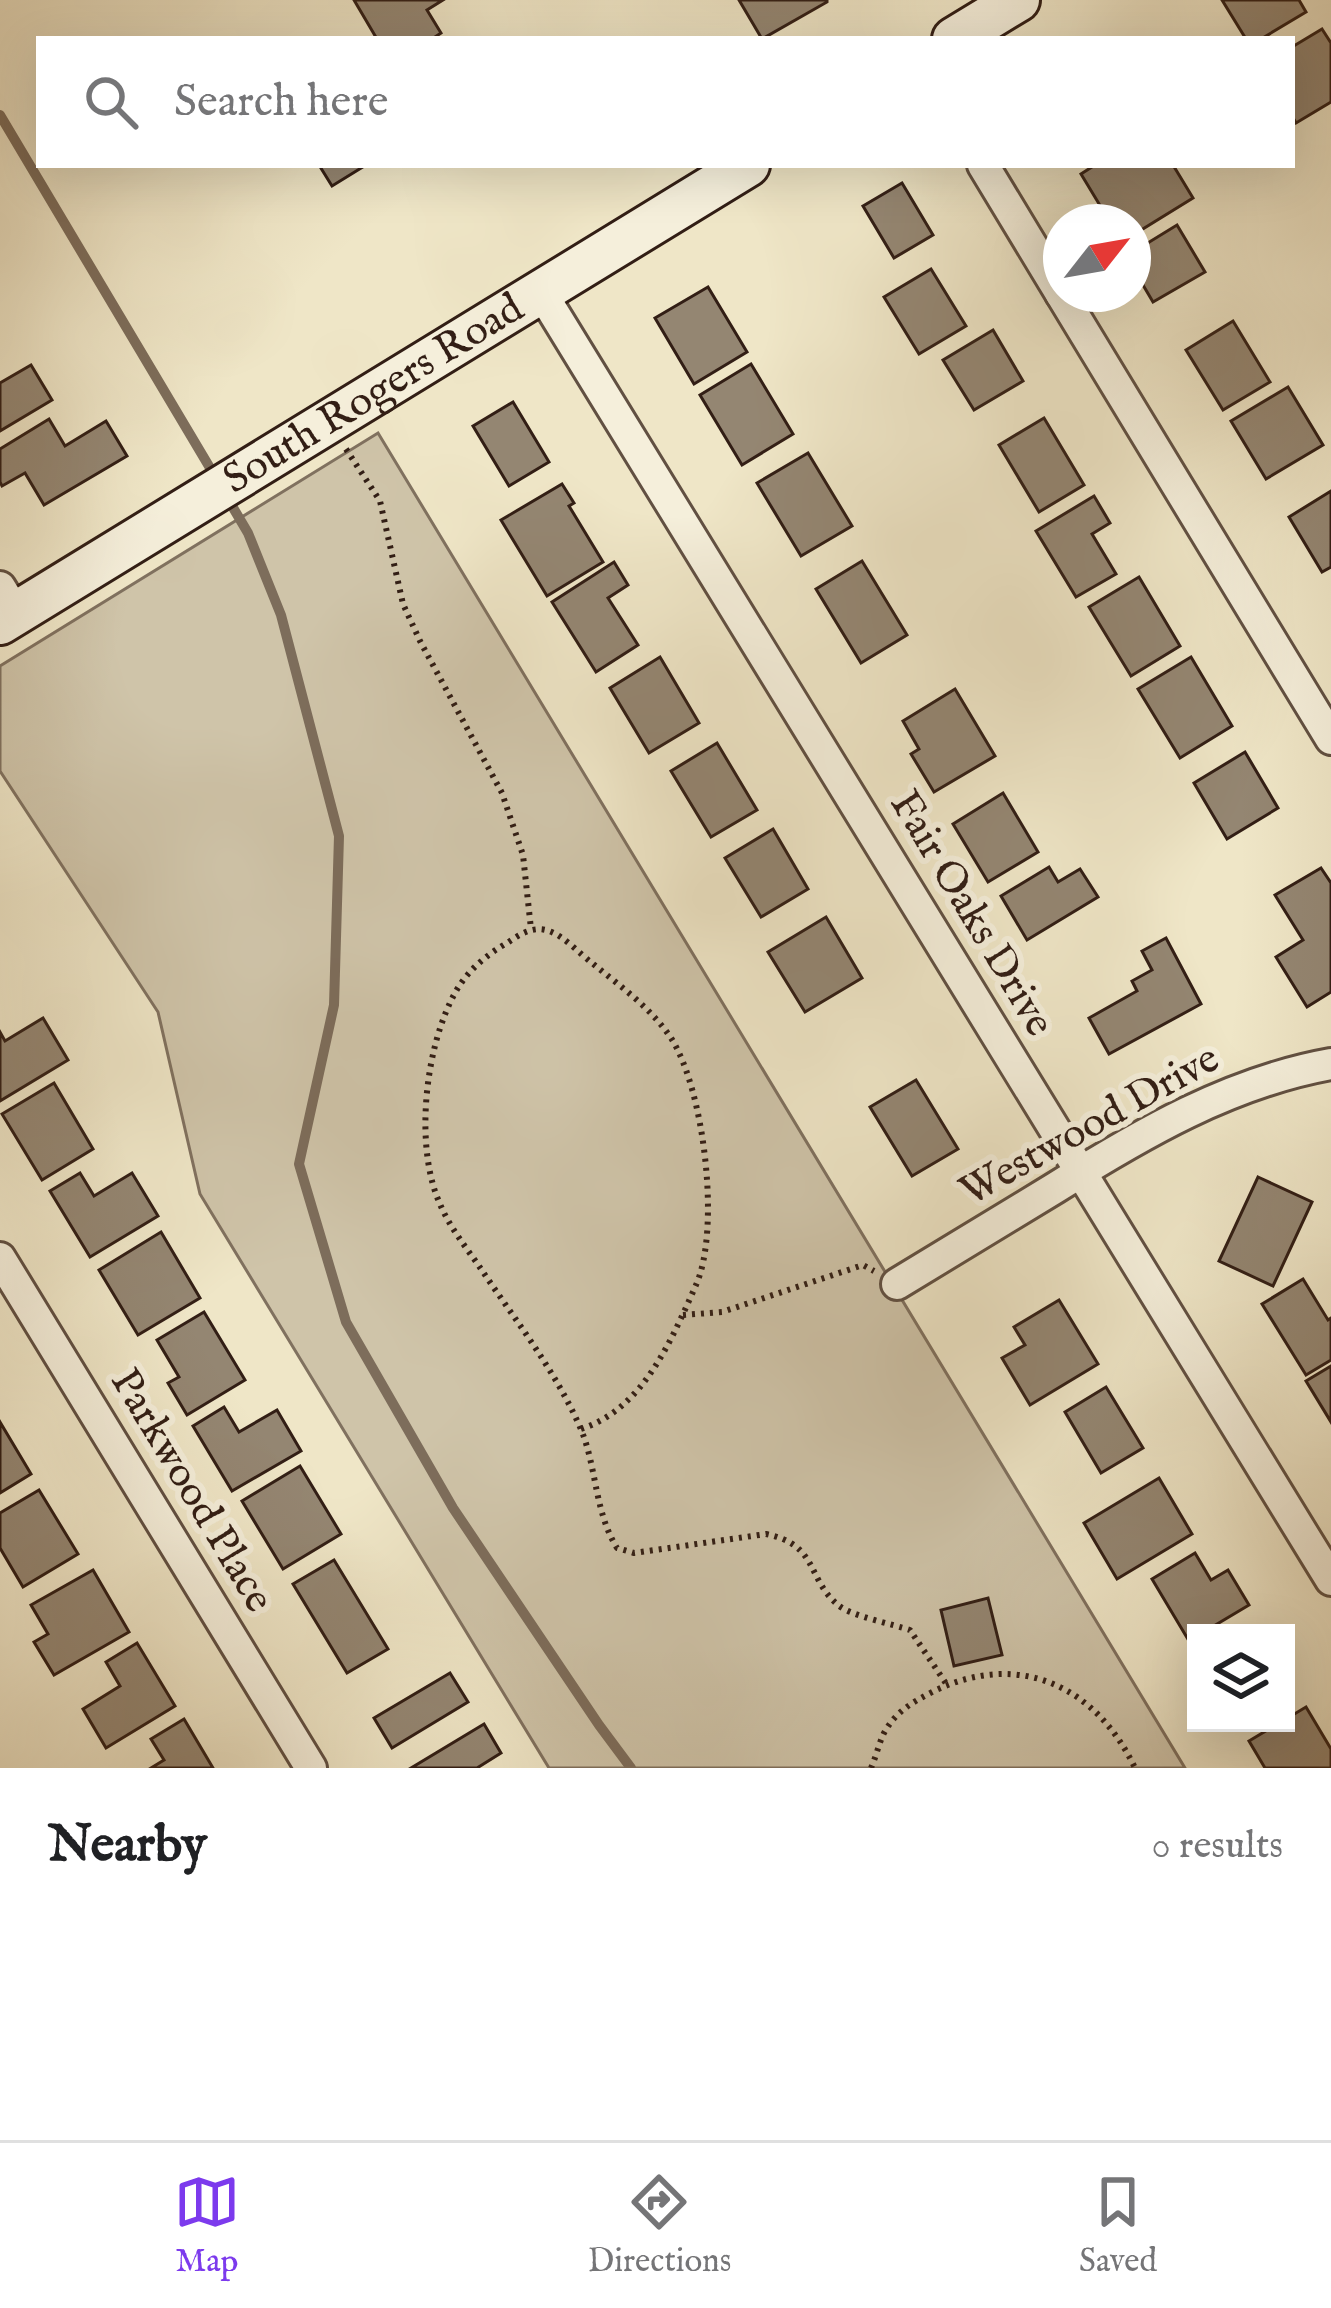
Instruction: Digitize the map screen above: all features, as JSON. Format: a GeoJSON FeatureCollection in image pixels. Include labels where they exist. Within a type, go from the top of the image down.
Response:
{"type":"FeatureCollection","features":[{"type":"Feature","properties":{"kind":"street"},"geometry":{"type":"LineString","coordinates":[[959,36],[1018,0]]}},
{"type":"Feature","properties":{"kind":"street","name":"South Rogers Road"},"geometry":{"type":"LineString","coordinates":[[5,608],[189,507],[743,168]]}},
{"type":"Feature","properties":{"kind":"street"},"geometry":{"type":"LineString","coordinates":[[985,168],[1043,264]]}},
{"type":"Feature","properties":{"kind":"street","name":"Fair Oaks Drive"},"geometry":{"type":"LineString","coordinates":[[541,292],[1331,1580]]}},
{"type":"Feature","properties":{"kind":"street"},"geometry":{"type":"LineString","coordinates":[[1072,312],[1331,739]]}},
{"type":"Feature","properties":{"kind":"street","name":"Westwood Drive"},"geometry":{"type":"LineString","coordinates":[[898,1284],[1176,1118],[1282,1074],[1331,1064]]}},
{"type":"Feature","properties":{"kind":"street","name":"Parkwood Place"},"geometry":{"type":"LineString","coordinates":[[0,1258],[310,1768]]}},
{"type":"Feature","properties":{"kind":"path"},"geometry":{"type":"LineString","coordinates":[[330,420],[380,501],[404,604],[502,793],[523,855],[531,929]]}},
{"type":"Feature","properties":{"kind":"path"},"geometry":{"type":"LineString","coordinates":[[581,1429],[603,1422],[630,1401],[683,1316],[700,1275],[710,1222],[706,1164],[693,1095],[672,1040],[638,1000],[579,953],[549,931],[531,929],[481,959],[456,992],[438,1037],[426,1091],[426,1145],[439,1202],[546,1366],[581,1429],[606,1531],[616,1548],[634,1553],[766,1534],[788,1538],[804,1553],[834,1602],[849,1612],[910,1630],[947,1685]]}},
{"type":"Feature","properties":{"kind":"path"},"geometry":{"type":"LineString","coordinates":[[683,1316],[722,1312],[863,1265],[898,1284]]}},
{"type":"Feature","properties":{"kind":"path"},"geometry":{"type":"LineString","coordinates":[[872,1768],[885,1732],[906,1705],[988,1672],[1047,1679],[1077,1696],[1123,1741],[1135,1768]]}},
{"type":"Feature","properties":{"kind":"shaded area"},"geometry":{"type":"Polygon","coordinates":[[[378,433],[1185,1768],[549,1768],[200,1194],[158,1012],[0,771],[0,666],[378,433]]]}},
{"type":"Feature","properties":{"kind":"building"},"geometry":{"type":"Polygon","coordinates":[[[354,0],[443,0],[427,10],[441,33],[436,36],[375,36],[354,0]]]}},
{"type":"Feature","properties":{"kind":"building"},"geometry":{"type":"Polygon","coordinates":[[[739,0],[827,0],[767,36],[760,36],[739,0]]]}},
{"type":"Feature","properties":{"kind":"building"},"geometry":{"type":"Polygon","coordinates":[[[1222,0],[1299,0],[1306,12],[1266,36],[1244,36],[1222,0]]]}},
{"type":"Feature","properties":{"kind":"building"},"geometry":{"type":"Polygon","coordinates":[[[1322,29],[1331,43],[1331,102],[1296,123],[1295,121],[1295,45],[1322,29]]]}},
{"type":"Feature","properties":{"kind":"building"},"geometry":{"type":"Polygon","coordinates":[[[321,168],[361,168],[332,186],[321,168]]]}},
{"type":"Feature","properties":{"kind":"building"},"geometry":{"type":"Polygon","coordinates":[[[1090,168],[1175,168],[1193,198],[1151,224],[1151,204],[1099,204],[1081,174],[1090,168]]]}},
{"type":"Feature","properties":{"kind":"building"},"geometry":{"type":"Polygon","coordinates":[[[902,183],[933,235],[894,258],[863,206],[902,183]]]}},
{"type":"Feature","properties":{"kind":"building"},"geometry":{"type":"Polygon","coordinates":[[[1177,225],[1205,272],[1153,302],[1151,241],[1177,225]]]}},
{"type":"Feature","properties":{"kind":"building"},"geometry":{"type":"Polygon","coordinates":[[[931,269],[966,326],[919,354],[884,297],[931,269]]]}},
{"type":"Feature","properties":{"kind":"building"},"geometry":{"type":"Polygon","coordinates":[[[708,287],[747,352],[694,384],[655,318],[708,287]]]}},
{"type":"Feature","properties":{"kind":"building"},"geometry":{"type":"Polygon","coordinates":[[[1233,321],[1270,382],[1223,410],[1186,350],[1233,321]]]}},
{"type":"Feature","properties":{"kind":"building"},"geometry":{"type":"Polygon","coordinates":[[[993,330],[1023,381],[974,410],[943,360],[993,330]]]}},
{"type":"Feature","properties":{"kind":"building"},"geometry":{"type":"Polygon","coordinates":[[[751,364],[793,434],[742,465],[700,395],[751,364]]]}},
{"type":"Feature","properties":{"kind":"building"},"geometry":{"type":"Polygon","coordinates":[[[31,365],[52,400],[0,431],[0,383],[31,365]]]}},
{"type":"Feature","properties":{"kind":"building"},"geometry":{"type":"Polygon","coordinates":[[[1288,387],[1323,445],[1266,479],[1231,421],[1288,387]]]}},
{"type":"Feature","properties":{"kind":"building"},"geometry":{"type":"Polygon","coordinates":[[[513,402],[549,462],[509,486],[473,426],[513,402]]]}},
{"type":"Feature","properties":{"kind":"building"},"geometry":{"type":"Polygon","coordinates":[[[1044,418],[1084,485],[1039,512],[999,445],[1044,418]]]}},
{"type":"Feature","properties":{"kind":"building"},"geometry":{"type":"Polygon","coordinates":[[[49,419],[65,446],[106,421],[127,456],[44,505],[25,473],[2,486],[0,449],[49,419]]]}},
{"type":"Feature","properties":{"kind":"building"},"geometry":{"type":"Polygon","coordinates":[[[808,453],[852,526],[801,556],[757,483],[808,453]]]}},
{"type":"Feature","properties":{"kind":"building"},"geometry":{"type":"Polygon","coordinates":[[[562,484],[574,503],[569,506],[603,562],[547,596],[501,520],[562,484]]]}},
{"type":"Feature","properties":{"kind":"building"},"geometry":{"type":"Polygon","coordinates":[[[1331,491],[1331,567],[1322,572],[1289,517],[1331,491]]]}},
{"type":"Feature","properties":{"kind":"building"},"geometry":{"type":"Polygon","coordinates":[[[1094,496],[1110,523],[1092,534],[1116,574],[1076,597],[1036,531],[1094,496]]]}},
{"type":"Feature","properties":{"kind":"building"},"geometry":{"type":"Polygon","coordinates":[[[862,561],[907,635],[861,663],[816,589],[862,561]]]}},
{"type":"Feature","properties":{"kind":"building"},"geometry":{"type":"Polygon","coordinates":[[[614,562],[628,585],[608,598],[638,645],[596,672],[552,602],[614,562]]]}},
{"type":"Feature","properties":{"kind":"building"},"geometry":{"type":"Polygon","coordinates":[[[1139,577],[1180,646],[1131,676],[1089,607],[1139,577]]]}},
{"type":"Feature","properties":{"kind":"building"},"geometry":{"type":"Polygon","coordinates":[[[660,657],[699,723],[649,753],[610,688],[660,657]]]}},
{"type":"Feature","properties":{"kind":"building"},"geometry":{"type":"Polygon","coordinates":[[[1191,657],[1232,726],[1180,758],[1138,689],[1191,657]]]}},
{"type":"Feature","properties":{"kind":"building"},"geometry":{"type":"Polygon","coordinates":[[[955,689],[995,756],[934,792],[911,754],[919,749],[903,721],[955,689]]]}},
{"type":"Feature","properties":{"kind":"building"},"geometry":{"type":"Polygon","coordinates":[[[717,743],[757,810],[711,837],[671,771],[717,743]]]}},
{"type":"Feature","properties":{"kind":"building"},"geometry":{"type":"Polygon","coordinates":[[[1245,752],[1278,808],[1227,839],[1194,783],[1245,752]]]}},
{"type":"Feature","properties":{"kind":"building"},"geometry":{"type":"Polygon","coordinates":[[[1003,793],[1038,852],[988,882],[953,824],[1003,793]]]}},
{"type":"Feature","properties":{"kind":"building"},"geometry":{"type":"Polygon","coordinates":[[[773,829],[808,889],[761,917],[725,858],[773,829]]]}},
{"type":"Feature","properties":{"kind":"building"},"geometry":{"type":"Polygon","coordinates":[[[1049,867],[1058,882],[1080,869],[1098,897],[1027,940],[1001,896],[1049,867]]]}},
{"type":"Feature","properties":{"kind":"building"},"geometry":{"type":"Polygon","coordinates":[[[1321,868],[1331,883],[1331,992],[1307,1007],[1276,957],[1303,940],[1275,895],[1321,868]]]}},
{"type":"Feature","properties":{"kind":"building"},"geometry":{"type":"Polygon","coordinates":[[[826,917],[862,978],[805,1012],[768,952],[826,917]]]}},
{"type":"Feature","properties":{"kind":"building"},"geometry":{"type":"Polygon","coordinates":[[[1166,938],[1201,1004],[1109,1054],[1089,1018],[1137,991],[1132,981],[1152,970],[1142,951],[1166,938]]]}},
{"type":"Feature","properties":{"kind":"building"},"geometry":{"type":"Polygon","coordinates":[[[43,1018],[68,1060],[0,1101],[0,1032],[5,1041],[43,1018]]]}},
{"type":"Feature","properties":{"kind":"building"},"geometry":{"type":"Polygon","coordinates":[[[916,1080],[958,1149],[912,1176],[870,1107],[916,1080]]]}},
{"type":"Feature","properties":{"kind":"building"},"geometry":{"type":"Polygon","coordinates":[[[54,1083],[93,1149],[42,1180],[2,1114],[54,1083]]]}},
{"type":"Feature","properties":{"kind":"building"},"geometry":{"type":"Polygon","coordinates":[[[80,1173],[94,1196],[132,1173],[158,1216],[90,1257],[50,1191],[80,1173]]]}},
{"type":"Feature","properties":{"kind":"building"},"geometry":{"type":"Polygon","coordinates":[[[1258,1177],[1312,1202],[1273,1286],[1219,1261],[1258,1177]]]}},
{"type":"Feature","properties":{"kind":"building"},"geometry":{"type":"Polygon","coordinates":[[[161,1232],[200,1298],[138,1335],[99,1270],[161,1232]]]}},
{"type":"Feature","properties":{"kind":"building"},"geometry":{"type":"Polygon","coordinates":[[[1303,1279],[1328,1320],[1331,1318],[1331,1360],[1306,1375],[1262,1304],[1303,1279]]]}},
{"type":"Feature","properties":{"kind":"building"},"geometry":{"type":"Polygon","coordinates":[[[1059,1300],[1098,1364],[1030,1405],[1002,1358],[1025,1345],[1014,1327],[1059,1300]]]}},
{"type":"Feature","properties":{"kind":"building"},"geometry":{"type":"Polygon","coordinates":[[[204,1312],[245,1380],[187,1415],[168,1383],[179,1377],[157,1340],[204,1312]]]}},
{"type":"Feature","properties":{"kind":"building"},"geometry":{"type":"Polygon","coordinates":[[[1331,1366],[1331,1422],[1306,1381],[1331,1366]]]}},
{"type":"Feature","properties":{"kind":"building"},"geometry":{"type":"Polygon","coordinates":[[[1106,1387],[1143,1448],[1101,1473],[1065,1412],[1106,1387]]]}},
{"type":"Feature","properties":{"kind":"building"},"geometry":{"type":"Polygon","coordinates":[[[224,1407],[239,1432],[277,1410],[301,1451],[232,1491],[193,1426],[224,1407]]]}},
{"type":"Feature","properties":{"kind":"building"},"geometry":{"type":"Polygon","coordinates":[[[0,1422],[31,1474],[0,1493],[0,1422]]]}},
{"type":"Feature","properties":{"kind":"building"},"geometry":{"type":"Polygon","coordinates":[[[300,1466],[341,1534],[283,1569],[242,1501],[300,1466]]]}},
{"type":"Feature","properties":{"kind":"building"},"geometry":{"type":"Polygon","coordinates":[[[1159,1478],[1192,1534],[1117,1579],[1084,1523],[1159,1478]]]}},
{"type":"Feature","properties":{"kind":"building"},"geometry":{"type":"Polygon","coordinates":[[[39,1490],[78,1554],[23,1587],[0,1548],[0,1513],[39,1490]]]}},
{"type":"Feature","properties":{"kind":"building"},"geometry":{"type":"Polygon","coordinates":[[[1195,1553],[1211,1580],[1228,1570],[1249,1605],[1217,1624],[1187,1624],[1187,1638],[1152,1579],[1195,1553]]]}},
{"type":"Feature","properties":{"kind":"building"},"geometry":{"type":"Polygon","coordinates":[[[334,1560],[388,1649],[347,1673],[293,1584],[334,1560]]]}},
{"type":"Feature","properties":{"kind":"building"},"geometry":{"type":"Polygon","coordinates":[[[93,1570],[129,1632],[54,1675],[34,1642],[48,1634],[31,1605],[93,1570]]]}},
{"type":"Feature","properties":{"kind":"building"},"geometry":{"type":"Polygon","coordinates":[[[988,1598],[1002,1655],[954,1666],[941,1610],[988,1598]]]}},
{"type":"Feature","properties":{"kind":"building"},"geometry":{"type":"Polygon","coordinates":[[[137,1643],[175,1706],[106,1748],[83,1709],[120,1686],[106,1662],[137,1643]]]}},
{"type":"Feature","properties":{"kind":"building"},"geometry":{"type":"Polygon","coordinates":[[[450,1673],[468,1702],[392,1748],[374,1718],[450,1673]]]}},
{"type":"Feature","properties":{"kind":"building"},"geometry":{"type":"Polygon","coordinates":[[[1306,1707],[1331,1749],[1331,1768],[1265,1768],[1249,1741],[1264,1732],[1295,1732],[1295,1714],[1306,1707]]]}},
{"type":"Feature","properties":{"kind":"building"},"geometry":{"type":"Polygon","coordinates":[[[184,1719],[213,1768],[151,1768],[164,1760],[151,1739],[184,1719]]]}},
{"type":"Feature","properties":{"kind":"building"},"geometry":{"type":"Polygon","coordinates":[[[484,1724],[501,1753],[477,1768],[411,1768],[484,1724]]]}},
{"type":"Feature","properties":{"kind":"waterway"},"geometry":{"type":"LineString","coordinates":[[0,115],[216,478]]}},
{"type":"Feature","properties":{"kind":"waterway"},"geometry":{"type":"LineString","coordinates":[[225,494],[248,533],[281,615],[339,836],[334,1005],[299,1164],[346,1322],[453,1508],[631,1768]]}}]}
